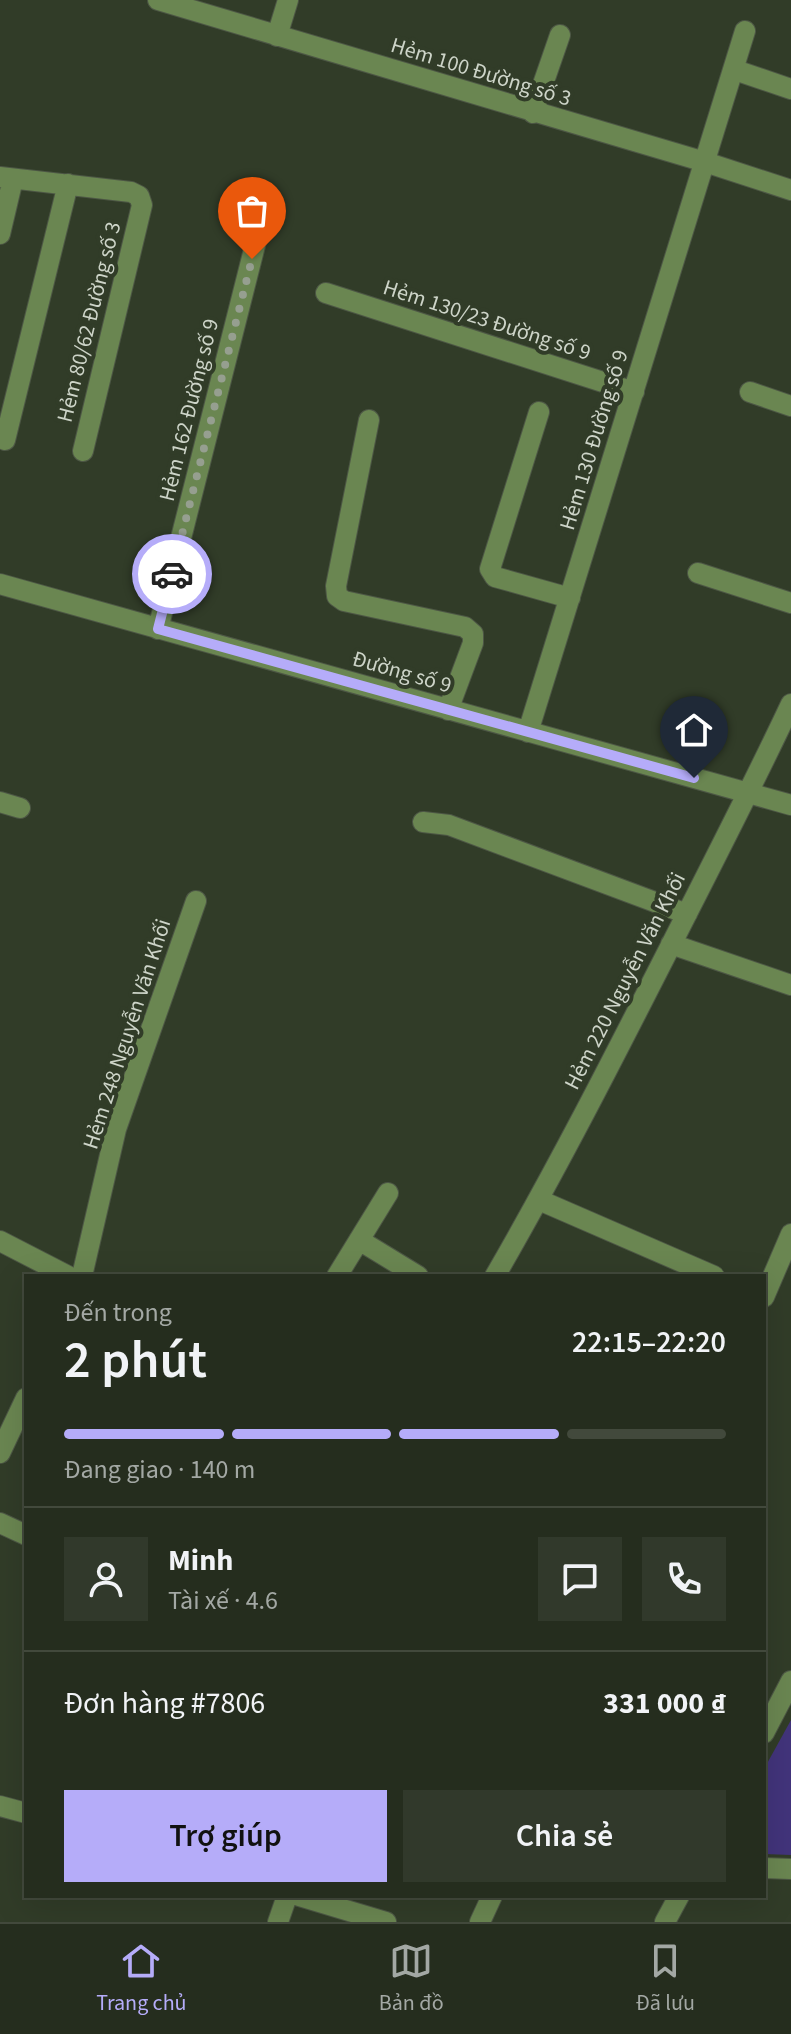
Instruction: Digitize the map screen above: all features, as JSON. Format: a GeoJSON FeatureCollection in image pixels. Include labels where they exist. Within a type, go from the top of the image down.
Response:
{"type":"FeatureCollection","features":[{"type":"Feature","properties":{"kind":"street","name":"Hẻm 100 Đường số 3"},"geometry":{"type":"LineString","coordinates":[[158,0],[791,190]]}},
{"type":"Feature","properties":{"kind":"street"},"geometry":{"type":"LineString","coordinates":[[277,36],[288,0]]}},
{"type":"Feature","properties":{"kind":"street","name":"Hẻm 130 Đường số 9"},"geometry":{"type":"LineString","coordinates":[[528,732],[745,31]]}},
{"type":"Feature","properties":{"kind":"street"},"geometry":{"type":"LineString","coordinates":[[533,113],[560,35]]}},
{"type":"Feature","properties":{"kind":"street"},"geometry":{"type":"LineString","coordinates":[[735,70],[791,89]]}},
{"type":"Feature","properties":{"kind":"street"},"geometry":{"type":"LineString","coordinates":[[0,234],[7,178],[68,184],[5,440]]}},
{"type":"Feature","properties":{"kind":"street","name":"Hẻm 80/62 Đường số 3"},"geometry":{"type":"LineString","coordinates":[[68,184],[131,192],[139,196],[142,205],[83,451]]}},
{"type":"Feature","properties":{"kind":"street","name":"Hẻm 162 Đường số 9"},"geometry":{"type":"LineString","coordinates":[[158,629],[266,202]]}},
{"type":"Feature","properties":{"kind":"street","name":"Hẻm 130/23 Đường số 9"},"geometry":{"type":"LineString","coordinates":[[326,293],[634,392]]}},
{"type":"Feature","properties":{"kind":"street"},"geometry":{"type":"LineString","coordinates":[[750,392],[791,406]]}},
{"type":"Feature","properties":{"kind":"street"},"geometry":{"type":"LineString","coordinates":[[539,412],[490,569],[495,577],[570,598]]}},
{"type":"Feature","properties":{"kind":"street"},"geometry":{"type":"LineString","coordinates":[[369,420],[336,586],[337,596],[344,601],[465,627],[473,634],[473,643],[448,710]]}},
{"type":"Feature","properties":{"kind":"street"},"geometry":{"type":"LineString","coordinates":[[698,573],[791,603]]}},
{"type":"Feature","properties":{"kind":"street","name":"Đường số 9"},"geometry":{"type":"LineString","coordinates":[[0,584],[791,805]]}},
{"type":"Feature","properties":{"kind":"street","name":"Hẻm 220 Nguyễn Văn Khối"},"geometry":{"type":"LineString","coordinates":[[496,1274],[539,1200],[750,793],[791,704]]}},
{"type":"Feature","properties":{"kind":"street"},"geometry":{"type":"LineString","coordinates":[[0,802],[20,808]]}},
{"type":"Feature","properties":{"kind":"street"},"geometry":{"type":"LineString","coordinates":[[423,822],[449,825],[687,914]]}},
{"type":"Feature","properties":{"kind":"street","name":"Hẻm 248 Nguyễn Văn Khối"},"geometry":{"type":"LineString","coordinates":[[82,1274],[116,1129],[196,901]]}},
{"type":"Feature","properties":{"kind":"street"},"geometry":{"type":"LineString","coordinates":[[671,944],[791,985]]}},
{"type":"Feature","properties":{"kind":"street"},"geometry":{"type":"LineString","coordinates":[[338,1274],[388,1193]]}},
{"type":"Feature","properties":{"kind":"street"},"geometry":{"type":"LineString","coordinates":[[539,1200],[709,1274]]}},
{"type":"Feature","properties":{"kind":"street"},"geometry":{"type":"LineString","coordinates":[[766,1292],[791,1234]]}},
{"type":"Feature","properties":{"kind":"street"},"geometry":{"type":"LineString","coordinates":[[359,1240],[415,1274]]}},
{"type":"Feature","properties":{"kind":"street"},"geometry":{"type":"LineString","coordinates":[[0,1241],[64,1274]]}},
{"type":"Feature","properties":{"kind":"street"},"geometry":{"type":"LineString","coordinates":[[0,1453],[24,1402]]}},
{"type":"Feature","properties":{"kind":"street"},"geometry":{"type":"LineString","coordinates":[[0,1523],[24,1534]]}},
{"type":"Feature","properties":{"kind":"street"},"geometry":{"type":"LineString","coordinates":[[766,1729],[791,1681]]}},
{"type":"Feature","properties":{"kind":"street"},"geometry":{"type":"LineString","coordinates":[[0,1806],[24,1812]]}},
{"type":"Feature","properties":{"kind":"street"},"geometry":{"type":"LineString","coordinates":[[766,1868],[791,1869]]}},
{"type":"Feature","properties":{"kind":"street"},"geometry":{"type":"LineString","coordinates":[[278,1922],[286,1898]]}},
{"type":"Feature","properties":{"kind":"street"},"geometry":{"type":"LineString","coordinates":[[306,1898],[386,1922]]}},
{"type":"Feature","properties":{"kind":"street"},"geometry":{"type":"LineString","coordinates":[[480,1922],[491,1898]]}},
{"type":"Feature","properties":{"kind":"street"},"geometry":{"type":"LineString","coordinates":[[665,1922],[678,1898]]}},
{"type":"Feature","properties":{"kind":"shaded area"},"geometry":{"type":"Polygon","coordinates":[[[791,1720],[791,1855],[766,1854],[766,1765],[791,1720]]]}},
{"type":"Feature","properties":{"kind":"way so far"},"geometry":{"type":"LineString","coordinates":[[172,574],[252,259]]}},
{"type":"Feature","properties":{"kind":"route"},"geometry":{"type":"LineString","coordinates":[[172,574],[158,629],[694,778]]}}]}
